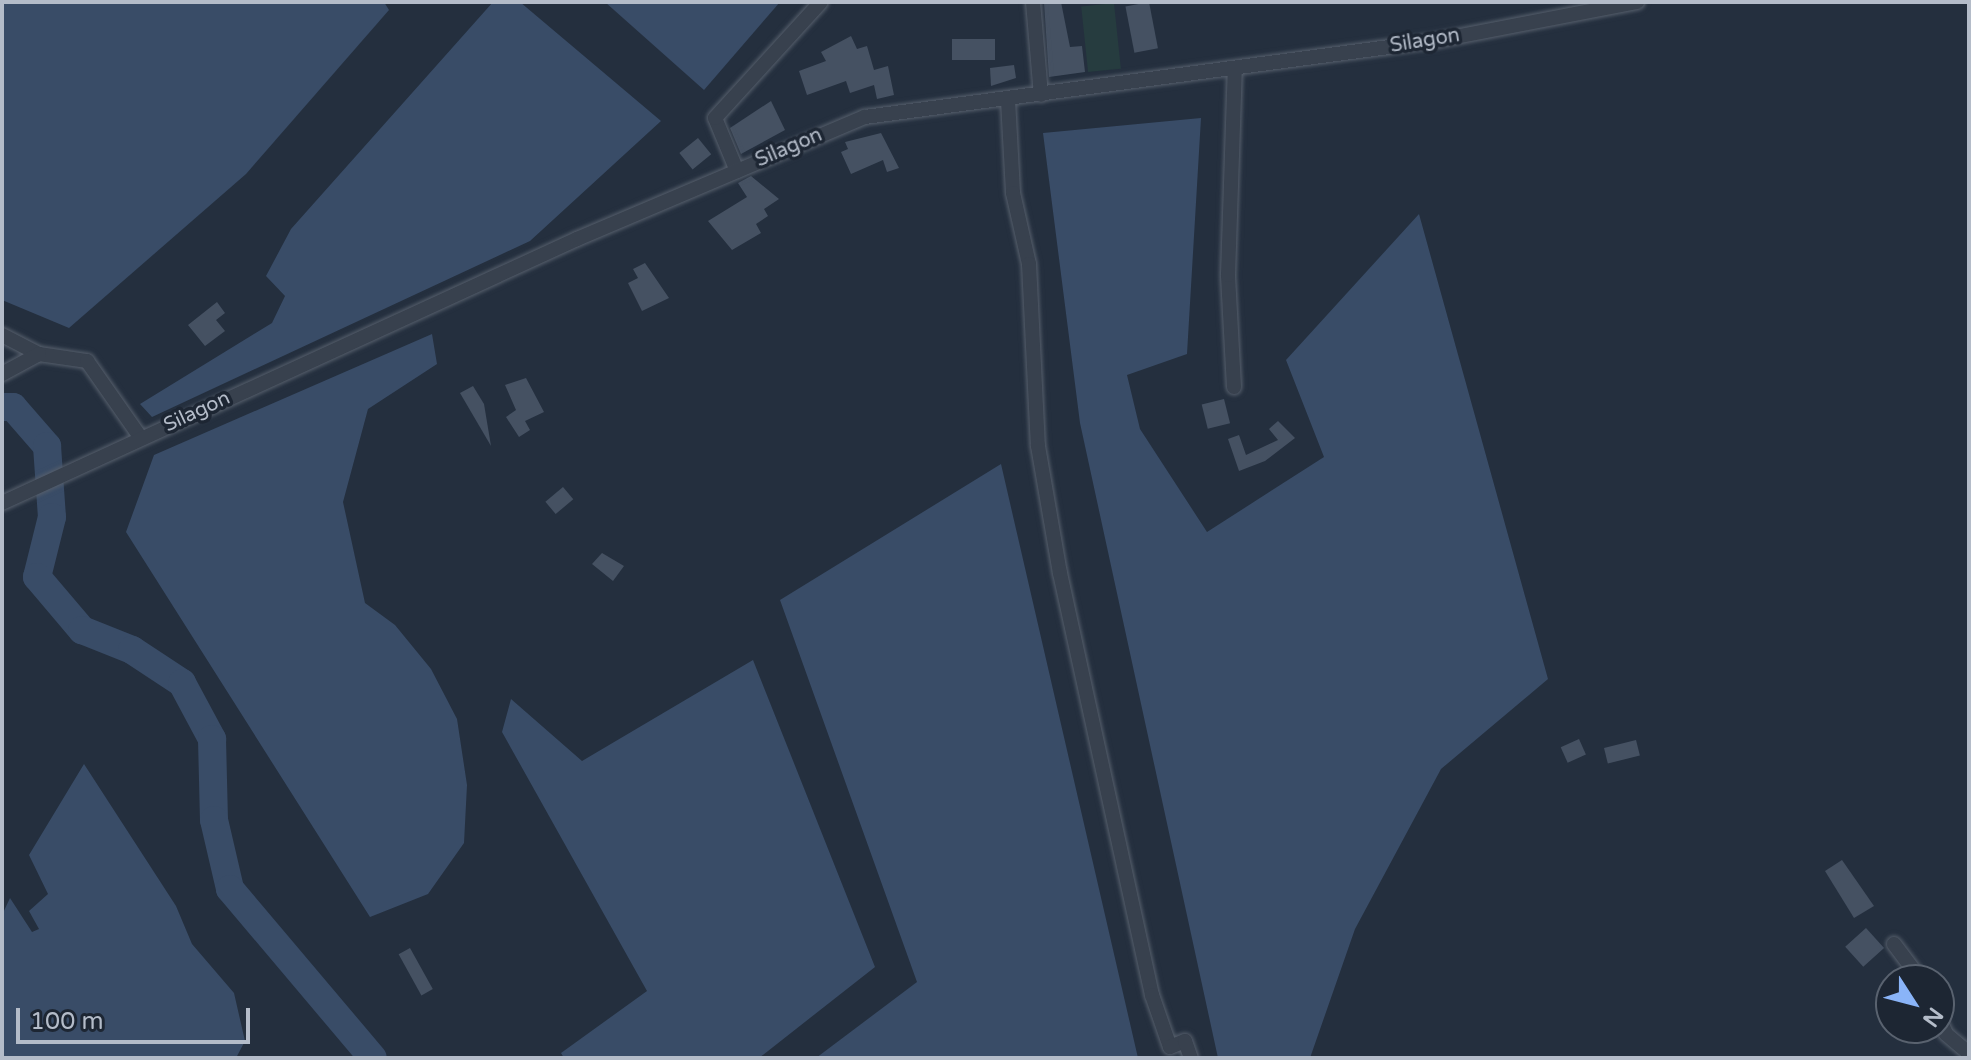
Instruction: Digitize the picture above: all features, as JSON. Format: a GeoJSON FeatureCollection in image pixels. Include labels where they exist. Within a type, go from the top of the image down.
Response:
{"type":"FeatureCollection","features":[{"type":"Feature","properties":{"kind":"street"},"geometry":{"type":"LineString","coordinates":[[737,171],[715,118],[821,2]]}},
{"type":"Feature","properties":{"kind":"street"},"geometry":{"type":"LineString","coordinates":[[1033,2],[1041,95]]}},
{"type":"Feature","properties":{"kind":"street","name":"Silagon"},"geometry":{"type":"LineString","coordinates":[[2,503],[737,171],[865,117],[1434,41],[1637,2]]}},
{"type":"Feature","properties":{"kind":"street"},"geometry":{"type":"LineString","coordinates":[[1234,387],[1228,275],[1235,69]]}},
{"type":"Feature","properties":{"kind":"street"},"geometry":{"type":"LineString","coordinates":[[1008,100],[1013,193],[1029,264],[1036,430],[1060,573],[1152,995],[1170,1047],[1185,1041],[1191,1058]]}},
{"type":"Feature","properties":{"kind":"street"},"geometry":{"type":"LineString","coordinates":[[2,335],[39,354],[87,361],[141,438]]}},
{"type":"Feature","properties":{"kind":"street"},"geometry":{"type":"LineString","coordinates":[[2,374],[39,354]]}},
{"type":"Feature","properties":{"kind":"street"},"geometry":{"type":"LineString","coordinates":[[1894,944],[1909,964]]}},
{"type":"Feature","properties":{"kind":"green space"},"geometry":{"type":"Polygon","coordinates":[[[1114,3],[1121,69],[1088,72],[1081,6],[1114,3]]]}},
{"type":"Feature","properties":{"kind":"water"},"geometry":{"type":"Polygon","coordinates":[[[2,2],[384,2],[389,10],[246,174],[69,328],[2,300],[2,2]]]}},
{"type":"Feature","properties":{"kind":"water"},"geometry":{"type":"Polygon","coordinates":[[[493,2],[520,2],[661,121],[530,241],[152,417],[140,404],[272,323],[285,296],[266,276],[291,229],[493,2]]]}},
{"type":"Feature","properties":{"kind":"water"},"geometry":{"type":"Polygon","coordinates":[[[605,2],[780,2],[704,90],[605,2]]]}},
{"type":"Feature","properties":{"kind":"water"},"geometry":{"type":"Polygon","coordinates":[[[1201,118],[1187,354],[1127,375],[1140,429],[1207,532],[1324,457],[1286,360],[1419,214],[1548,679],[1441,769],[1355,929],[1310,1058],[1218,1058],[1080,423],[1043,133],[1201,118]]]}},
{"type":"Feature","properties":{"kind":"water"},"geometry":{"type":"Polygon","coordinates":[[[432,334],[437,364],[368,409],[343,502],[365,603],[395,625],[431,669],[457,719],[467,785],[464,843],[428,894],[370,917],[126,532],[154,455],[432,334]]]}},
{"type":"Feature","properties":{"kind":"water"},"geometry":{"type":"Polygon","coordinates":[[[1001,464],[1138,1058],[816,1058],[917,982],[780,600],[1001,464]]]}},
{"type":"Feature","properties":{"kind":"water"},"geometry":{"type":"Polygon","coordinates":[[[753,660],[875,967],[759,1058],[564,1058],[561,1053],[647,991],[502,732],[511,699],[582,761],[753,660]]]}},
{"type":"Feature","properties":{"kind":"water"},"geometry":{"type":"Polygon","coordinates":[[[84,764],[176,906],[192,944],[234,993],[245,1041],[236,1058],[2,1058],[2,915],[10,898],[32,932],[39,929],[29,911],[48,894],[29,855],[84,764]]]}},
{"type":"Feature","properties":{"kind":"building"},"geometry":{"type":"Polygon","coordinates":[[[1044,2],[1061,2],[1070,47],[1082,46],[1085,72],[1049,77],[1044,2]]]}},
{"type":"Feature","properties":{"kind":"building"},"geometry":{"type":"Polygon","coordinates":[[[1149,2],[1158,48],[1134,53],[1125,7],[1149,2]]]}},
{"type":"Feature","properties":{"kind":"building"},"geometry":{"type":"Polygon","coordinates":[[[851,36],[857,49],[867,46],[874,70],[888,66],[894,95],[877,99],[874,85],[850,93],[846,81],[807,95],[799,71],[826,61],[821,52],[851,36]]]}},
{"type":"Feature","properties":{"kind":"building"},"geometry":{"type":"Polygon","coordinates":[[[952,39],[995,39],[995,60],[952,60],[952,39]]]}},
{"type":"Feature","properties":{"kind":"building"},"geometry":{"type":"Polygon","coordinates":[[[1014,65],[1016,78],[991,86],[990,68],[1014,65]]]}},
{"type":"Feature","properties":{"kind":"building"},"geometry":{"type":"Polygon","coordinates":[[[771,101],[785,130],[741,154],[730,128],[771,101]]]}},
{"type":"Feature","properties":{"kind":"building"},"geometry":{"type":"Polygon","coordinates":[[[881,133],[899,168],[887,172],[883,160],[851,174],[841,152],[848,149],[845,142],[881,133]]]}},
{"type":"Feature","properties":{"kind":"building"},"geometry":{"type":"Polygon","coordinates":[[[698,138],[711,154],[693,169],[679,153],[698,138]]]}},
{"type":"Feature","properties":{"kind":"building"},"geometry":{"type":"Polygon","coordinates":[[[751,176],[779,199],[764,209],[768,216],[756,224],[761,233],[732,250],[708,221],[747,197],[738,183],[751,176]]]}},
{"type":"Feature","properties":{"kind":"building"},"geometry":{"type":"Polygon","coordinates":[[[645,263],[669,298],[642,311],[628,283],[638,278],[633,269],[645,263]]]}},
{"type":"Feature","properties":{"kind":"building"},"geometry":{"type":"Polygon","coordinates":[[[217,302],[225,313],[216,320],[225,331],[205,346],[188,325],[217,302]]]}},
{"type":"Feature","properties":{"kind":"building"},"geometry":{"type":"Polygon","coordinates":[[[526,378],[544,412],[525,421],[530,430],[519,437],[506,417],[516,410],[505,385],[526,378]]]}},
{"type":"Feature","properties":{"kind":"building"},"geometry":{"type":"Polygon","coordinates":[[[473,386],[484,404],[491,446],[460,393],[473,386]]]}},
{"type":"Feature","properties":{"kind":"building"},"geometry":{"type":"Polygon","coordinates":[[[1224,399],[1230,423],[1208,429],[1202,405],[1224,399]]]}},
{"type":"Feature","properties":{"kind":"building"},"geometry":{"type":"Polygon","coordinates":[[[1278,421],[1295,438],[1265,461],[1239,471],[1228,439],[1239,435],[1246,455],[1278,440],[1269,429],[1278,421]]]}},
{"type":"Feature","properties":{"kind":"building"},"geometry":{"type":"Polygon","coordinates":[[[563,487],[573,499],[556,514],[545,502],[563,487]]]}},
{"type":"Feature","properties":{"kind":"building"},"geometry":{"type":"Polygon","coordinates":[[[602,553],[624,566],[613,581],[592,564],[602,553]]]}},
{"type":"Feature","properties":{"kind":"building"},"geometry":{"type":"Polygon","coordinates":[[[1579,739],[1586,755],[1568,763],[1561,747],[1579,739]]]}},
{"type":"Feature","properties":{"kind":"building"},"geometry":{"type":"Polygon","coordinates":[[[1636,740],[1640,756],[1608,764],[1604,748],[1636,740]]]}},
{"type":"Feature","properties":{"kind":"building"},"geometry":{"type":"Polygon","coordinates":[[[1842,860],[1874,906],[1854,918],[1825,871],[1842,860]]]}},
{"type":"Feature","properties":{"kind":"building"},"geometry":{"type":"Polygon","coordinates":[[[1866,928],[1884,948],[1863,967],[1845,947],[1866,928]]]}},
{"type":"Feature","properties":{"kind":"building"},"geometry":{"type":"Polygon","coordinates":[[[410,948],[433,989],[421,995],[399,954],[410,948]]]}},
{"type":"Feature","properties":{"kind":"waterway"},"geometry":{"type":"LineString","coordinates":[[2,407],[13,407],[47,446],[52,517],[37,577],[82,630],[132,650],[182,683],[212,739],[214,820],[230,889],[373,1058]]}}]}
